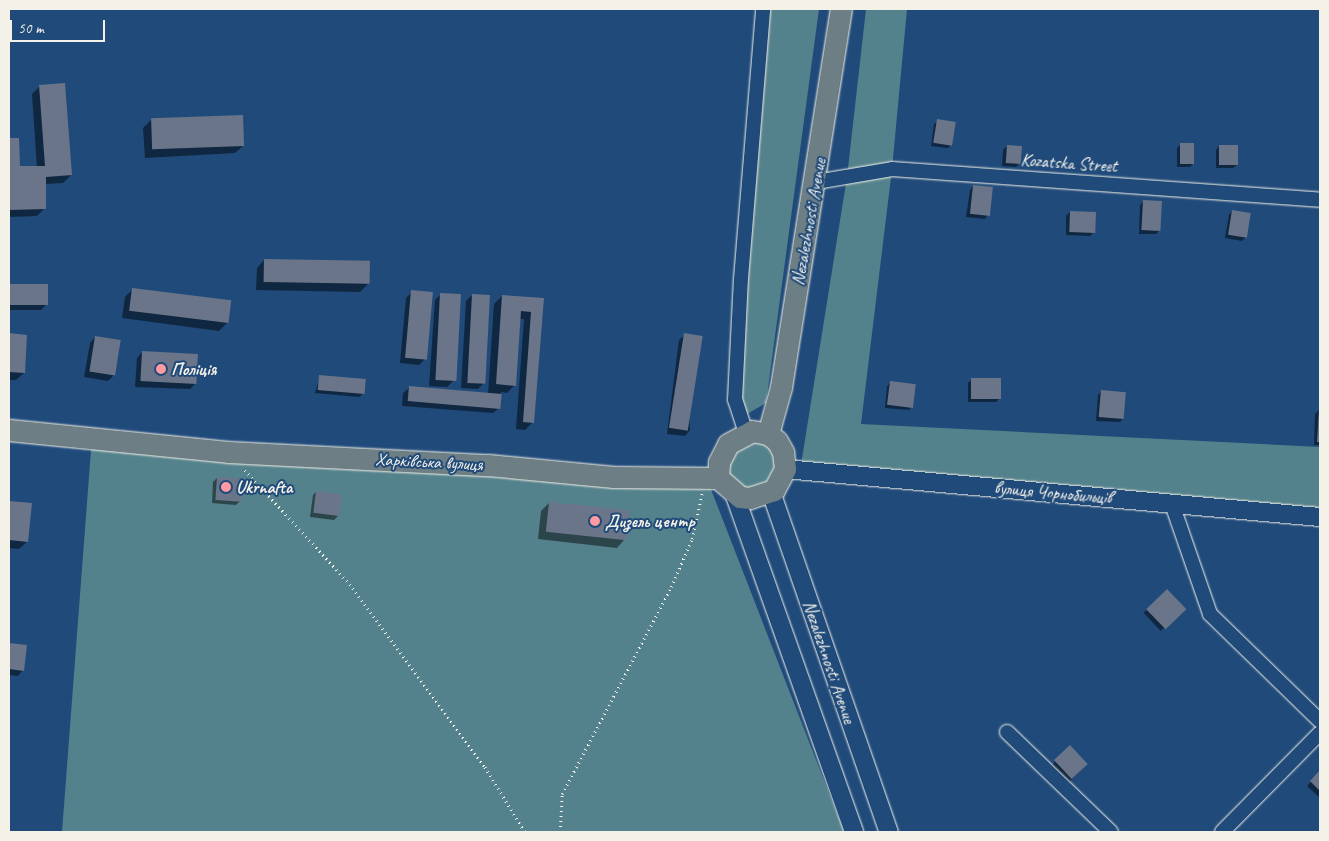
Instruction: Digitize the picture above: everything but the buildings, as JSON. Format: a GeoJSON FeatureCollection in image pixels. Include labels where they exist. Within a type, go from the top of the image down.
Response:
{"type":"FeatureCollection","features":[{"type":"Feature","properties":{"kind":"main road","name":"Nezalezhnosti Avenue"},"geometry":{"type":"LineString","coordinates":[[768,434],[781,386],[816,182],[842,9]]}},
{"type":"Feature","properties":{"kind":"main road","name":"Харківська вулиця"},"geometry":{"type":"LineString","coordinates":[[9,430],[228,452],[488,465],[613,477],[711,478]]}},
{"type":"Feature","properties":{"kind":"main road"},"geometry":{"type":"LineString","coordinates":[[746,433],[768,434],[783,452],[785,469],[782,480],[770,492],[750,498],[734,494],[711,478],[725,448],[746,433]]}},
{"type":"Feature","properties":{"kind":"street"},"geometry":{"type":"LineString","coordinates":[[746,433],[735,400],[763,9]]}},
{"type":"Feature","properties":{"kind":"street","name":"Kozatska Street"},"geometry":{"type":"LineString","coordinates":[[816,182],[892,169],[1320,200]]}},
{"type":"Feature","properties":{"kind":"street","name":"вулиця Чорнобильців"},"geometry":{"type":"LineString","coordinates":[[785,469],[1320,517]]}},
{"type":"Feature","properties":{"kind":"street","name":"Nezalezhnosti Avenue"},"geometry":{"type":"LineString","coordinates":[[770,492],[889,832]]}},
{"type":"Feature","properties":{"kind":"street","name":"Nezalezhnosti Avenue"},"geometry":{"type":"LineString","coordinates":[[734,494],[854,832]]}},
{"type":"Feature","properties":{"kind":"street"},"geometry":{"type":"LineString","coordinates":[[1172,504],[1210,614],[1320,721]]}},
{"type":"Feature","properties":{"kind":"street"},"geometry":{"type":"LineString","coordinates":[[1007,732],[1111,832]]}},
{"type":"Feature","properties":{"kind":"street"},"geometry":{"type":"LineString","coordinates":[[1222,832],[1320,733]]}},
{"type":"Feature","properties":{"kind":"path"},"geometry":{"type":"LineString","coordinates":[[228,452],[350,584],[485,767],[525,832]]}},
{"type":"Feature","properties":{"kind":"path"},"geometry":{"type":"LineString","coordinates":[[560,832],[562,794],[671,587],[692,539],[711,478]]}},
{"type":"Feature","properties":{"kind":"green space"},"geometry":{"type":"Polygon","coordinates":[[[763,9],[819,9],[766,403],[740,418],[763,9]]]}},
{"type":"Feature","properties":{"kind":"green space"},"geometry":{"type":"Polygon","coordinates":[[[866,9],[907,9],[892,169],[861,424],[1320,447],[1320,517],[800,471],[847,177],[866,9]]]}},
{"type":"Feature","properties":{"kind":"green space"},"geometry":{"type":"Polygon","coordinates":[[[762,432],[785,469],[750,498],[718,469],[719,462],[762,432]]]}},
{"type":"Feature","properties":{"kind":"green space"},"geometry":{"type":"Polygon","coordinates":[[[92,437],[707,479],[844,832],[62,832],[92,437]]]}},
{"type":"Feature","properties":{"kind":"place","name":"Поліція"},"geometry":{"type":"Point","coordinates":[161,369]}},
{"type":"Feature","properties":{"kind":"place","name":"Ukrnafta"},"geometry":{"type":"Point","coordinates":[226,487]}},
{"type":"Feature","properties":{"kind":"place","name":"Дизель центр"},"geometry":{"type":"Point","coordinates":[595,521]}}]}
